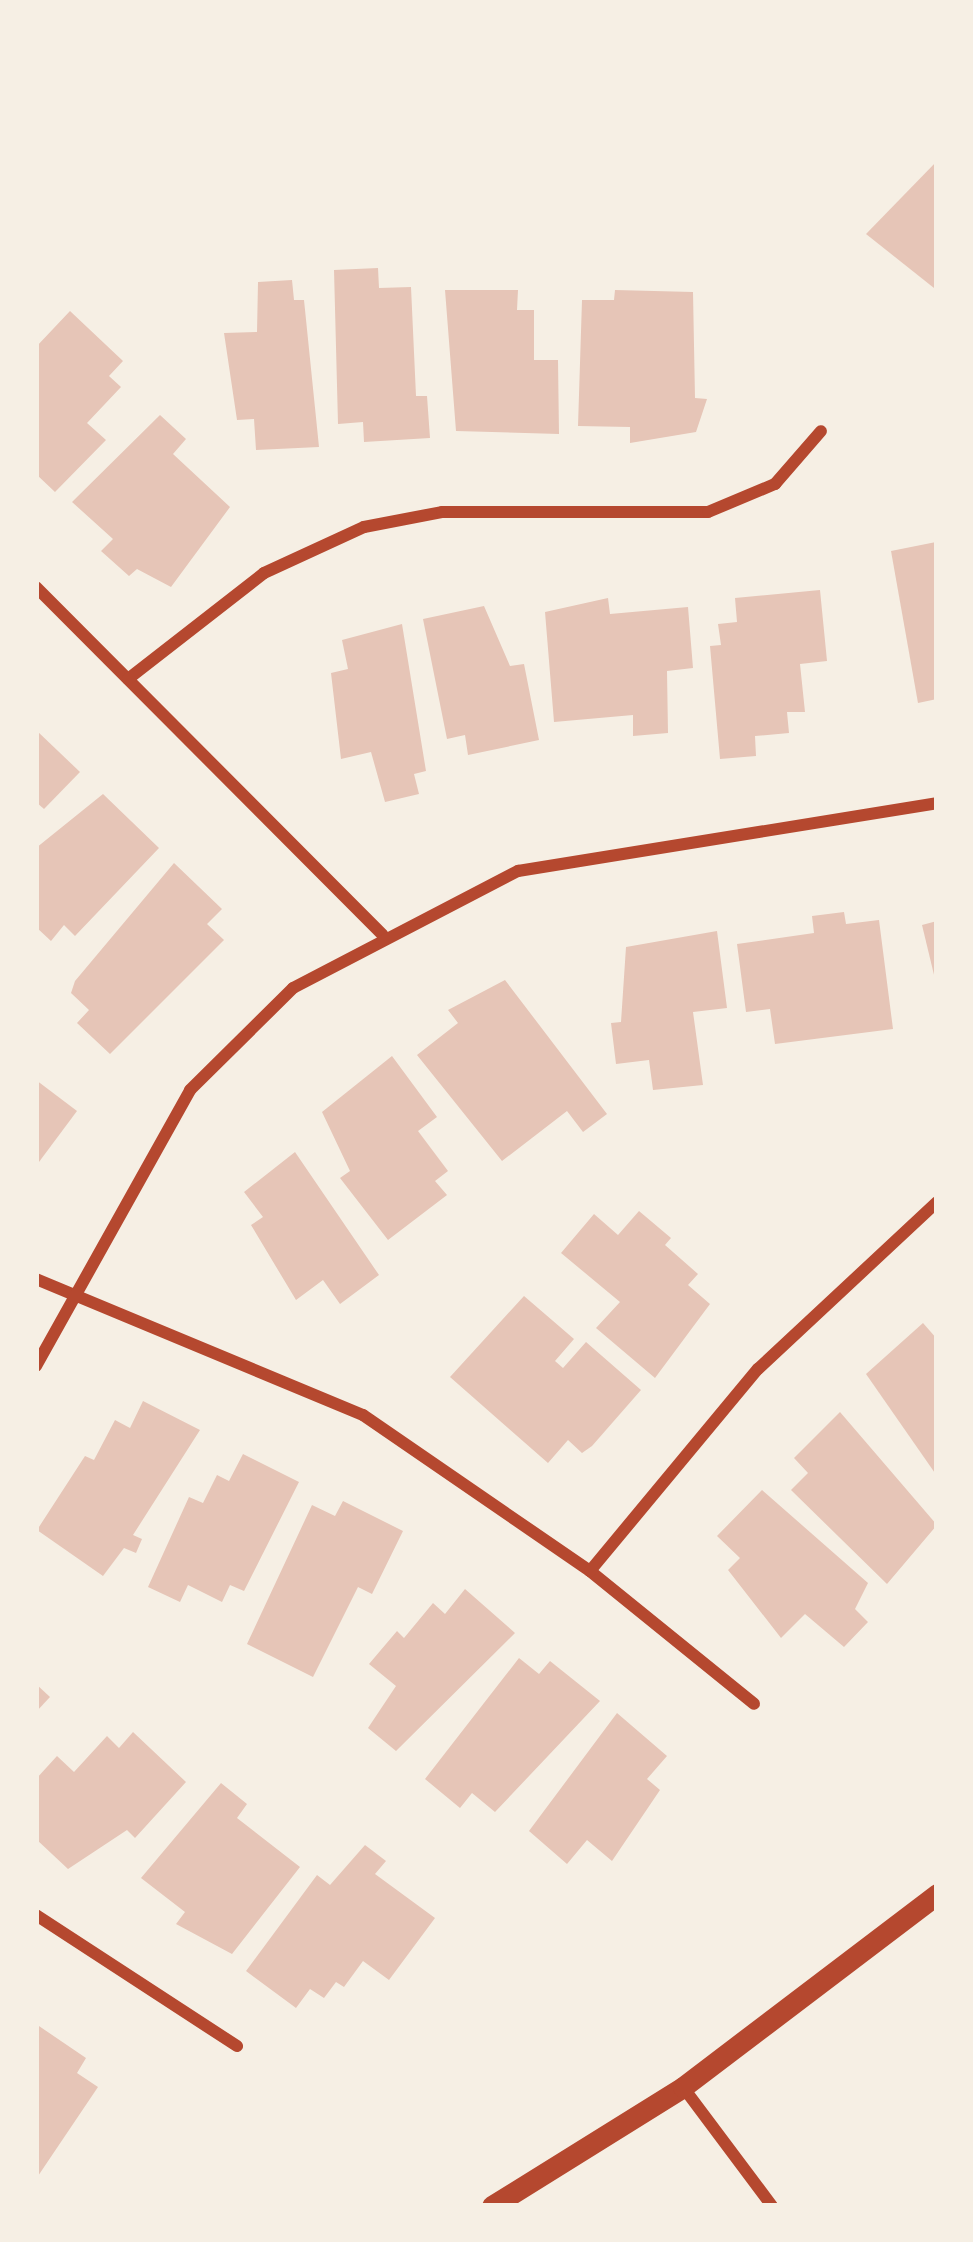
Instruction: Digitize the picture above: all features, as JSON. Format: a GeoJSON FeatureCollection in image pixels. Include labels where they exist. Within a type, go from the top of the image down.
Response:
{"type":"FeatureCollection","features":[{"type":"Feature","properties":{"kind":"street"},"geometry":{"type":"LineString","coordinates":[[128,679],[264,573],[364,527],[442,512],[708,512],[775,484],[821,431]]}},
{"type":"Feature","properties":{"kind":"street"},"geometry":{"type":"LineString","coordinates":[[36,587],[383,935]]}},
{"type":"Feature","properties":{"kind":"street"},"geometry":{"type":"LineString","coordinates":[[36,1366],[190,1090],[293,988],[383,935],[518,871],[937,803]]}},
{"type":"Feature","properties":{"kind":"street"},"geometry":{"type":"LineString","coordinates":[[590,1571],[758,1369],[937,1202]]}},
{"type":"Feature","properties":{"kind":"street"},"geometry":{"type":"LineString","coordinates":[[36,1279],[363,1414],[590,1571],[754,1704]]}},
{"type":"Feature","properties":{"kind":"street"},"geometry":{"type":"LineString","coordinates":[[492,2206],[683,2087],[937,1894]]}},
{"type":"Feature","properties":{"kind":"street"},"geometry":{"type":"LineString","coordinates":[[36,1915],[237,2046]]}},
{"type":"Feature","properties":{"kind":"street"},"geometry":{"type":"LineString","coordinates":[[683,2087],[772,2206]]}},
{"type":"Feature","properties":{"kind":"building"},"geometry":{"type":"Polygon","coordinates":[[[937,161],[937,285],[934,288],[866,234],[937,161]]]}},
{"type":"Feature","properties":{"kind":"building"},"geometry":{"type":"Polygon","coordinates":[[[378,268],[379,288],[411,287],[416,396],[427,396],[430,438],[364,442],[363,422],[338,424],[334,270],[378,268]]]}},
{"type":"Feature","properties":{"kind":"building"},"geometry":{"type":"Polygon","coordinates":[[[292,280],[294,300],[304,300],[319,447],[256,450],[254,419],[237,420],[224,333],[257,332],[258,282],[292,280]]]}},
{"type":"Feature","properties":{"kind":"building"},"geometry":{"type":"Polygon","coordinates":[[[445,290],[518,290],[517,310],[534,310],[534,360],[558,360],[559,434],[456,431],[445,290]]]}},
{"type":"Feature","properties":{"kind":"building"},"geometry":{"type":"Polygon","coordinates":[[[615,290],[693,292],[695,398],[707,399],[696,432],[630,443],[630,427],[578,426],[582,300],[614,300],[615,290]]]}},
{"type":"Feature","properties":{"kind":"building"},"geometry":{"type":"Polygon","coordinates":[[[70,311],[123,361],[109,376],[121,387],[87,423],[106,440],[55,492],[36,474],[36,347],[70,311]]]}},
{"type":"Feature","properties":{"kind":"building"},"geometry":{"type":"Polygon","coordinates":[[[160,415],[186,439],[173,454],[230,507],[171,587],[137,569],[129,576],[101,551],[113,539],[72,502],[160,415]]]}},
{"type":"Feature","properties":{"kind":"building"},"geometry":{"type":"Polygon","coordinates":[[[936,542],[937,699],[918,703],[891,551],[936,542]]]}},
{"type":"Feature","properties":{"kind":"building"},"geometry":{"type":"Polygon","coordinates":[[[820,590],[827,661],[800,664],[805,712],[787,712],[789,733],[755,736],[756,756],[720,759],[710,646],[721,645],[718,624],[737,622],[735,598],[820,590]]]}},
{"type":"Feature","properties":{"kind":"building"},"geometry":{"type":"Polygon","coordinates":[[[608,598],[610,614],[688,607],[693,668],[667,671],[668,733],[633,736],[633,715],[554,722],[545,612],[608,598]]]}},
{"type":"Feature","properties":{"kind":"building"},"geometry":{"type":"Polygon","coordinates":[[[484,606],[510,666],[524,664],[539,740],[468,755],[465,735],[447,739],[423,619],[484,606]]]}},
{"type":"Feature","properties":{"kind":"building"},"geometry":{"type":"Polygon","coordinates":[[[402,624],[426,771],[414,774],[419,794],[385,802],[371,752],[341,759],[331,673],[348,669],[342,640],[402,624]]]}},
{"type":"Feature","properties":{"kind":"building"},"geometry":{"type":"Polygon","coordinates":[[[36,730],[80,772],[44,809],[36,802],[36,730]]]}},
{"type":"Feature","properties":{"kind":"building"},"geometry":{"type":"Polygon","coordinates":[[[103,794],[159,848],[75,936],[64,925],[51,941],[36,927],[36,848],[103,794]]]}},
{"type":"Feature","properties":{"kind":"building"},"geometry":{"type":"Polygon","coordinates":[[[174,863],[222,909],[207,924],[224,940],[110,1054],[77,1023],[89,1010],[71,993],[75,981],[174,863]]]}},
{"type":"Feature","properties":{"kind":"building"},"geometry":{"type":"Polygon","coordinates":[[[844,912],[846,924],[879,920],[893,1029],[775,1044],[770,1009],[746,1012],[737,944],[814,933],[812,916],[844,912]]]}},
{"type":"Feature","properties":{"kind":"building"},"geometry":{"type":"Polygon","coordinates":[[[937,921],[937,979],[935,979],[922,925],[937,921]]]}},
{"type":"Feature","properties":{"kind":"building"},"geometry":{"type":"Polygon","coordinates":[[[717,931],[727,1008],[693,1012],[703,1085],[653,1090],[649,1060],[616,1064],[611,1023],[621,1022],[626,947],[717,931]]]}},
{"type":"Feature","properties":{"kind":"building"},"geometry":{"type":"Polygon","coordinates":[[[505,980],[607,1114],[583,1132],[567,1111],[502,1161],[417,1055],[458,1023],[448,1010],[505,980]]]}},
{"type":"Feature","properties":{"kind":"building"},"geometry":{"type":"Polygon","coordinates":[[[392,1056],[437,1117],[418,1131],[448,1171],[435,1181],[447,1195],[388,1240],[340,1178],[350,1171],[322,1112],[392,1056]]]}},
{"type":"Feature","properties":{"kind":"building"},"geometry":{"type":"Polygon","coordinates":[[[36,1080],[77,1111],[36,1166],[36,1080]]]}},
{"type":"Feature","properties":{"kind":"building"},"geometry":{"type":"Polygon","coordinates":[[[295,1152],[379,1275],[340,1304],[323,1280],[296,1300],[251,1225],[263,1217],[244,1192],[295,1152]]]}},
{"type":"Feature","properties":{"kind":"building"},"geometry":{"type":"Polygon","coordinates":[[[639,1211],[671,1238],[665,1245],[698,1274],[688,1285],[710,1304],[655,1378],[596,1328],[620,1302],[561,1253],[594,1214],[618,1235],[639,1211]]]}},
{"type":"Feature","properties":{"kind":"building"},"geometry":{"type":"Polygon","coordinates":[[[524,1296],[574,1339],[555,1361],[563,1368],[586,1342],[641,1390],[592,1446],[582,1453],[568,1440],[548,1463],[450,1377],[524,1296]]]}},
{"type":"Feature","properties":{"kind":"building"},"geometry":{"type":"Polygon","coordinates":[[[923,1323],[937,1339],[937,1476],[866,1374],[923,1323]]]}},
{"type":"Feature","properties":{"kind":"building"},"geometry":{"type":"Polygon","coordinates":[[[143,1401],[200,1430],[133,1535],[142,1539],[136,1553],[124,1548],[103,1576],[37,1530],[85,1456],[94,1460],[115,1420],[130,1428],[143,1401]]]}},
{"type":"Feature","properties":{"kind":"building"},"geometry":{"type":"Polygon","coordinates":[[[840,1412],[937,1525],[887,1584],[791,1490],[808,1473],[794,1458],[840,1412]]]}},
{"type":"Feature","properties":{"kind":"building"},"geometry":{"type":"Polygon","coordinates":[[[243,1454],[299,1482],[244,1591],[230,1585],[222,1602],[188,1585],[180,1602],[148,1587],[189,1497],[203,1503],[217,1475],[229,1481],[243,1454]]]}},
{"type":"Feature","properties":{"kind":"building"},"geometry":{"type":"Polygon","coordinates":[[[762,1490],[868,1583],[855,1609],[868,1622],[844,1647],[805,1614],[781,1638],[728,1570],[740,1558],[717,1536],[762,1490]]]}},
{"type":"Feature","properties":{"kind":"building"},"geometry":{"type":"Polygon","coordinates":[[[343,1501],[403,1531],[372,1594],[358,1587],[313,1677],[247,1644],[312,1505],[335,1516],[343,1501]]]}},
{"type":"Feature","properties":{"kind":"building"},"geometry":{"type":"Polygon","coordinates":[[[465,1589],[515,1633],[396,1751],[368,1728],[396,1686],[369,1664],[397,1631],[404,1638],[433,1603],[445,1614],[465,1589]]]}},
{"type":"Feature","properties":{"kind":"building"},"geometry":{"type":"Polygon","coordinates":[[[519,1658],[539,1674],[550,1661],[600,1701],[495,1812],[472,1793],[460,1808],[425,1779],[519,1658]]]}},
{"type":"Feature","properties":{"kind":"building"},"geometry":{"type":"Polygon","coordinates":[[[36,1684],[50,1697],[36,1712],[36,1684]]]}},
{"type":"Feature","properties":{"kind":"building"},"geometry":{"type":"Polygon","coordinates":[[[617,1713],[667,1756],[647,1779],[660,1790],[612,1861],[587,1840],[567,1864],[529,1831],[617,1713]]]}},
{"type":"Feature","properties":{"kind":"building"},"geometry":{"type":"Polygon","coordinates":[[[133,1732],[186,1782],[135,1838],[127,1830],[68,1869],[36,1839],[36,1779],[57,1756],[74,1772],[107,1736],[119,1748],[133,1732]]]}},
{"type":"Feature","properties":{"kind":"building"},"geometry":{"type":"Polygon","coordinates":[[[221,1783],[247,1804],[237,1818],[300,1867],[232,1954],[176,1924],[185,1912],[141,1878],[221,1783]]]}},
{"type":"Feature","properties":{"kind":"building"},"geometry":{"type":"Polygon","coordinates":[[[365,1845],[386,1861],[375,1874],[435,1918],[389,1980],[363,1961],[344,1987],[336,1982],[324,1998],[310,1989],[296,2008],[246,1971],[317,1875],[330,1885],[365,1845]]]}},
{"type":"Feature","properties":{"kind":"building"},"geometry":{"type":"Polygon","coordinates":[[[36,2024],[86,2058],[77,2073],[98,2087],[36,2179],[36,2024]]]}}]}
